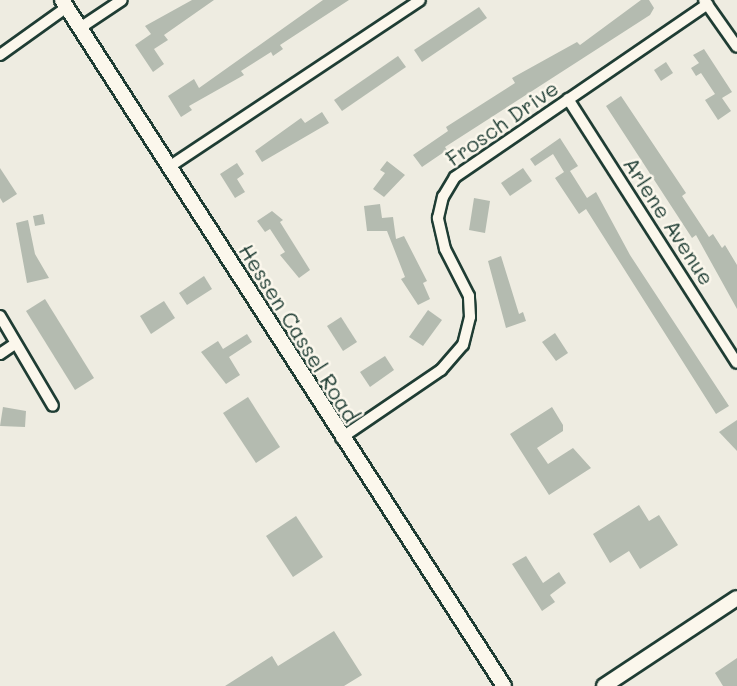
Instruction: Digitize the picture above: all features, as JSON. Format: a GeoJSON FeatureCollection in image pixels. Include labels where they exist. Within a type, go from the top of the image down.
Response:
{"type":"FeatureCollection","features":[{"type":"Feature","properties":{"kind":"main road","name":"Hessen Cassel Road"},"geometry":{"type":"LineString","coordinates":[[64,4],[341,438],[504,686]]}},
{"type":"Feature","properties":{"kind":"main road"},"geometry":{"type":"LineString","coordinates":[[604,686],[737,598]]}},
{"type":"Feature","properties":{"kind":"street"},"geometry":{"type":"LineString","coordinates":[[80,28],[122,0]]}},
{"type":"Feature","properties":{"kind":"street"},"geometry":{"type":"LineString","coordinates":[[169,167],[420,0]]}},
{"type":"Feature","properties":{"kind":"street"},"geometry":{"type":"LineString","coordinates":[[706,2],[737,47]]}},
{"type":"Feature","properties":{"kind":"street","name":"Frosch Drive"},"geometry":{"type":"LineString","coordinates":[[341,438],[440,370],[463,345],[470,317],[469,296],[439,230],[440,208],[448,187],[472,163],[706,2]]}},
{"type":"Feature","properties":{"kind":"street"},"geometry":{"type":"LineString","coordinates":[[0,55],[64,4]]}},
{"type":"Feature","properties":{"kind":"street","name":"Arlene Avenue"},"geometry":{"type":"LineString","coordinates":[[568,99],[737,363]]}},
{"type":"Feature","properties":{"kind":"street"},"geometry":{"type":"LineString","coordinates":[[0,316],[54,406]]}},
{"type":"Feature","properties":{"kind":"street"},"geometry":{"type":"LineString","coordinates":[[0,354],[15,344]]}},
{"type":"Feature","properties":{"kind":"building"},"geometry":{"type":"Polygon","coordinates":[[[192,0],[214,0],[164,35],[168,40],[154,49],[164,64],[153,72],[135,45],[151,34],[145,26],[192,0]]]}},
{"type":"Feature","properties":{"kind":"building"},"geometry":{"type":"Polygon","coordinates":[[[323,0],[349,0],[280,45],[283,49],[273,56],[271,52],[241,71],[244,75],[189,106],[192,110],[181,117],[168,96],[194,79],[199,88],[323,0]]]}},
{"type":"Feature","properties":{"kind":"building"},"geometry":{"type":"Polygon","coordinates":[[[641,0],[649,0],[654,8],[650,15],[445,147],[447,150],[422,167],[413,155],[448,131],[446,127],[515,83],[512,78],[577,42],[580,45],[641,0]]]}},
{"type":"Feature","properties":{"kind":"building"},"geometry":{"type":"Polygon","coordinates":[[[479,7],[487,18],[422,62],[414,50],[479,7]]]}},
{"type":"Feature","properties":{"kind":"building"},"geometry":{"type":"Polygon","coordinates":[[[704,49],[732,92],[722,98],[731,111],[718,120],[705,100],[715,94],[701,73],[696,76],[691,68],[699,63],[693,55],[704,49]]]}},
{"type":"Feature","properties":{"kind":"building"},"geometry":{"type":"Polygon","coordinates":[[[398,56],[406,67],[342,111],[334,100],[398,56]]]}},
{"type":"Feature","properties":{"kind":"building"},"geometry":{"type":"Polygon","coordinates":[[[666,62],[673,73],[661,81],[654,70],[666,62]]]}},
{"type":"Feature","properties":{"kind":"building"},"geometry":{"type":"Polygon","coordinates":[[[621,96],[686,193],[682,196],[709,237],[713,234],[722,248],[725,245],[737,265],[737,309],[696,235],[692,238],[606,106],[621,96]]]}},
{"type":"Feature","properties":{"kind":"building"},"geometry":{"type":"Polygon","coordinates":[[[322,112],[329,123],[262,162],[255,151],[301,118],[305,123],[322,112]]]}},
{"type":"Feature","properties":{"kind":"building"},"geometry":{"type":"Polygon","coordinates":[[[560,138],[578,166],[570,171],[587,198],[596,192],[630,255],[729,406],[716,414],[586,209],[579,214],[555,178],[564,172],[553,154],[535,166],[530,159],[560,138]]]}},
{"type":"Feature","properties":{"kind":"building"},"geometry":{"type":"Polygon","coordinates":[[[387,161],[405,175],[384,197],[373,189],[385,173],[380,170],[387,161]]]}},
{"type":"Feature","properties":{"kind":"building"},"geometry":{"type":"Polygon","coordinates":[[[237,163],[244,174],[237,179],[245,192],[235,198],[220,174],[237,163]]]}},
{"type":"Feature","properties":{"kind":"building"},"geometry":{"type":"Polygon","coordinates":[[[0,168],[17,194],[3,203],[0,198],[0,168]]]}},
{"type":"Feature","properties":{"kind":"building"},"geometry":{"type":"Polygon","coordinates":[[[523,168],[532,181],[510,196],[501,183],[523,168]]]}},
{"type":"Feature","properties":{"kind":"building"},"geometry":{"type":"Polygon","coordinates":[[[474,198],[490,201],[485,233],[469,230],[474,198]]]}},
{"type":"Feature","properties":{"kind":"building"},"geometry":{"type":"Polygon","coordinates":[[[380,204],[382,218],[393,217],[396,239],[404,236],[427,281],[423,283],[430,299],[418,305],[401,279],[405,277],[387,231],[367,231],[364,206],[380,204]]]}},
{"type":"Feature","properties":{"kind":"building"},"geometry":{"type":"Polygon","coordinates":[[[272,211],[283,220],[280,222],[310,270],[299,278],[280,255],[285,252],[270,229],[265,232],[257,221],[272,211]]]}},
{"type":"Feature","properties":{"kind":"building"},"geometry":{"type":"Polygon","coordinates":[[[43,214],[45,224],[35,226],[33,216],[43,214]]]}},
{"type":"Feature","properties":{"kind":"building"},"geometry":{"type":"Polygon","coordinates":[[[28,220],[35,254],[49,278],[27,283],[16,223],[28,220]]]}},
{"type":"Feature","properties":{"kind":"building"},"geometry":{"type":"Polygon","coordinates":[[[501,256],[519,314],[523,312],[526,321],[506,328],[488,261],[501,256]]]}},
{"type":"Feature","properties":{"kind":"building"},"geometry":{"type":"Polygon","coordinates":[[[204,276],[212,289],[187,305],[179,293],[204,276]]]}},
{"type":"Feature","properties":{"kind":"building"},"geometry":{"type":"Polygon","coordinates":[[[45,299],[94,378],[75,390],[26,311],[45,299]]]}},
{"type":"Feature","properties":{"kind":"building"},"geometry":{"type":"Polygon","coordinates":[[[164,301],[175,318],[151,334],[140,316],[164,301]]]}},
{"type":"Feature","properties":{"kind":"building"},"geometry":{"type":"Polygon","coordinates":[[[428,310],[442,320],[423,346],[409,337],[428,310]]]}},
{"type":"Feature","properties":{"kind":"building"},"geometry":{"type":"Polygon","coordinates":[[[341,317],[357,342],[343,351],[327,326],[341,317]]]}},
{"type":"Feature","properties":{"kind":"building"},"geometry":{"type":"Polygon","coordinates":[[[555,333],[568,353],[556,361],[542,342],[555,333]]]}},
{"type":"Feature","properties":{"kind":"building"},"geometry":{"type":"Polygon","coordinates":[[[247,334],[252,342],[229,357],[240,375],[226,384],[201,352],[218,341],[223,349],[247,334]]]}},
{"type":"Feature","properties":{"kind":"building"},"geometry":{"type":"Polygon","coordinates":[[[385,356],[394,370],[370,387],[360,372],[385,356]]]}},
{"type":"Feature","properties":{"kind":"building"},"geometry":{"type":"Polygon","coordinates":[[[248,397],[280,447],[256,463],[223,413],[248,397]]]}},
{"type":"Feature","properties":{"kind":"building"},"geometry":{"type":"Polygon","coordinates":[[[3,407],[26,411],[25,427],[0,426],[3,407]]]}},
{"type":"Feature","properties":{"kind":"building"},"geometry":{"type":"Polygon","coordinates":[[[552,407],[563,425],[563,431],[537,448],[548,464],[573,448],[591,468],[549,495],[510,434],[552,407]]]}},
{"type":"Feature","properties":{"kind":"building"},"geometry":{"type":"Polygon","coordinates":[[[737,420],[737,451],[719,432],[737,420]]]}},
{"type":"Feature","properties":{"kind":"building"},"geometry":{"type":"Polygon","coordinates":[[[639,505],[649,521],[659,515],[678,545],[640,569],[629,551],[610,563],[593,534],[639,505]]]}},
{"type":"Feature","properties":{"kind":"building"},"geometry":{"type":"Polygon","coordinates":[[[296,516],[323,557],[293,577],[266,536],[296,516]]]}},
{"type":"Feature","properties":{"kind":"building"},"geometry":{"type":"Polygon","coordinates":[[[526,556],[543,583],[559,572],[566,583],[550,595],[555,602],[542,611],[512,564],[526,556]]]}},
{"type":"Feature","properties":{"kind":"building"},"geometry":{"type":"Polygon","coordinates":[[[334,631],[362,675],[344,686],[225,686],[272,656],[278,666],[334,631]]]}},
{"type":"Feature","properties":{"kind":"building"},"geometry":{"type":"Polygon","coordinates":[[[737,658],[737,686],[723,686],[715,673],[737,658]]]}}]}
